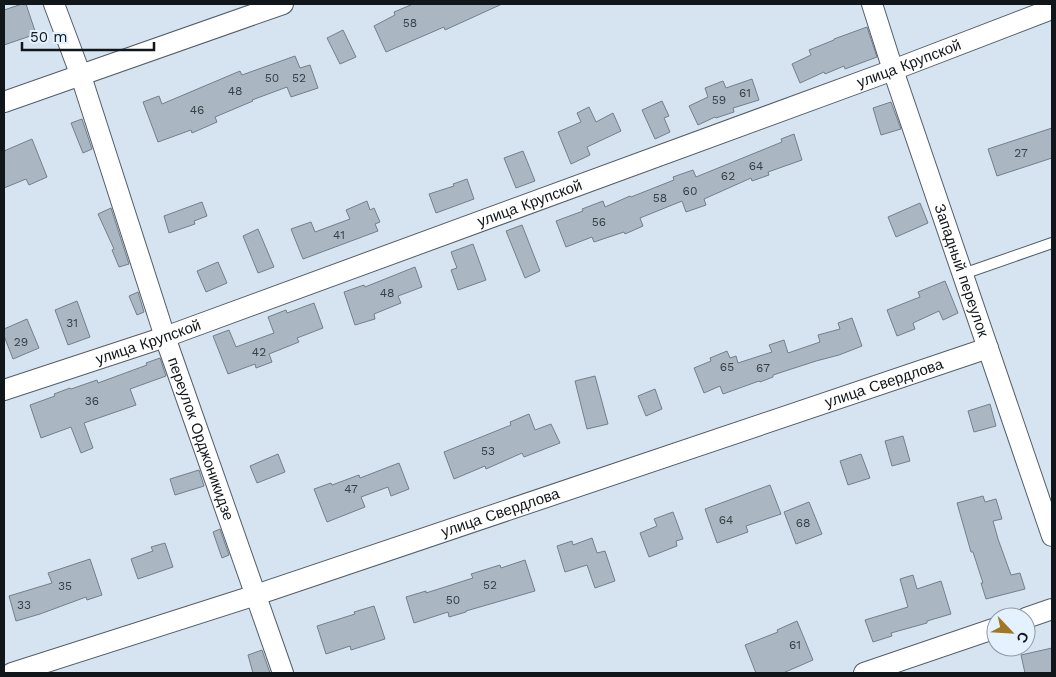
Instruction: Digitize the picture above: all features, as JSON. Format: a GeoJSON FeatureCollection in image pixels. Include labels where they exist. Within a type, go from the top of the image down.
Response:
{"type":"FeatureCollection","features":[{"type":"Feature","properties":{"kind":"street","name":"переулок Орджоникидзе"},"geometry":{"type":"LineString","coordinates":[[54,4],[81,76],[165,337],[283,673]]}},
{"type":"Feature","properties":{"kind":"street"},"geometry":{"type":"LineString","coordinates":[[4,102],[283,4]]}},
{"type":"Feature","properties":{"kind":"street","name":"Западный переулок"},"geometry":{"type":"LineString","coordinates":[[872,4],[1052,536]]}},
{"type":"Feature","properties":{"kind":"street","name":"улица Крупской"},"geometry":{"type":"LineString","coordinates":[[4,390],[165,337],[893,70],[1052,9]]}},
{"type":"Feature","properties":{"kind":"street","name":"улица Свердлова"},"geometry":{"type":"LineString","coordinates":[[12,673],[256,595],[988,348]]}},
{"type":"Feature","properties":{"kind":"street"},"geometry":{"type":"LineString","coordinates":[[1036,614],[1052,608]]}},
{"type":"Feature","properties":{"kind":"street"},"geometry":{"type":"LineString","coordinates":[[864,673],[986,631]]}},
{"type":"Feature","properties":{"kind":"lane"},"geometry":{"type":"LineString","coordinates":[[963,274],[1052,243]]}},
{"type":"Feature","properties":{"kind":"building"},"geometry":{"type":"Polygon","coordinates":[[[26,4],[36,34],[4,45],[4,10],[26,4]]]}},
{"type":"Feature","properties":{"kind":"building"},"geometry":{"type":"Polygon","coordinates":[[[413,4],[502,4],[445,30],[444,27],[386,52],[374,26],[395,15],[394,12],[413,4]]]}},
{"type":"Feature","properties":{"kind":"building"},"geometry":{"type":"Polygon","coordinates":[[[867,27],[877,57],[845,69],[844,66],[825,74],[824,72],[800,83],[792,64],[811,55],[809,50],[867,27]]]}},
{"type":"Feature","properties":{"kind":"building"},"geometry":{"type":"Polygon","coordinates":[[[343,30],[356,57],[340,64],[327,38],[343,30]]]}},
{"type":"Feature","properties":{"kind":"building"},"geometry":{"type":"Polygon","coordinates":[[[295,56],[300,68],[310,65],[318,88],[291,97],[287,87],[215,117],[217,122],[192,133],[191,130],[158,142],[143,102],[159,96],[162,104],[240,71],[242,75],[295,56]]]}},
{"type":"Feature","properties":{"kind":"building"},"geometry":{"type":"Polygon","coordinates":[[[752,79],[759,100],[733,108],[734,112],[715,117],[698,125],[689,106],[708,97],[705,88],[723,81],[726,88],[752,79]]]}},
{"type":"Feature","properties":{"kind":"building"},"geometry":{"type":"Polygon","coordinates":[[[662,101],[669,116],[664,118],[670,132],[655,139],[642,110],[662,101]]]}},
{"type":"Feature","properties":{"kind":"building"},"geometry":{"type":"Polygon","coordinates":[[[891,102],[901,129],[881,135],[873,108],[891,102]]]}},
{"type":"Feature","properties":{"kind":"building"},"geometry":{"type":"Polygon","coordinates":[[[589,107],[596,122],[613,113],[621,131],[587,147],[590,155],[571,164],[558,132],[581,122],[577,113],[589,107]]]}},
{"type":"Feature","properties":{"kind":"building"},"geometry":{"type":"Polygon","coordinates":[[[82,119],[92,149],[83,153],[71,123],[82,119]]]}},
{"type":"Feature","properties":{"kind":"building"},"geometry":{"type":"Polygon","coordinates":[[[1052,128],[1052,158],[997,176],[988,149],[1052,128]]]}},
{"type":"Feature","properties":{"kind":"building"},"geometry":{"type":"Polygon","coordinates":[[[794,134],[802,160],[768,172],[769,175],[752,181],[751,178],[704,199],[706,205],[686,212],[682,201],[640,218],[643,226],[625,234],[624,232],[594,242],[592,237],[566,247],[556,221],[603,201],[605,207],[674,180],[673,177],[693,170],[696,177],[782,142],[781,139],[794,134]]]}},
{"type":"Feature","properties":{"kind":"building"},"geometry":{"type":"Polygon","coordinates":[[[32,139],[47,177],[29,185],[26,179],[4,188],[4,151],[32,139]]]}},
{"type":"Feature","properties":{"kind":"building"},"geometry":{"type":"Polygon","coordinates":[[[523,151],[535,181],[516,188],[504,158],[523,151]]]}},
{"type":"Feature","properties":{"kind":"building"},"geometry":{"type":"Polygon","coordinates":[[[467,179],[474,199],[436,213],[429,194],[454,186],[453,184],[467,179]]]}},
{"type":"Feature","properties":{"kind":"building"},"geometry":{"type":"Polygon","coordinates":[[[367,201],[370,210],[374,208],[380,222],[375,224],[378,231],[303,259],[291,229],[311,222],[315,232],[350,219],[346,210],[367,201]]]}},
{"type":"Feature","properties":{"kind":"building"},"geometry":{"type":"Polygon","coordinates":[[[202,202],[207,216],[194,221],[195,224],[169,233],[164,216],[202,202]]]}},
{"type":"Feature","properties":{"kind":"building"},"geometry":{"type":"Polygon","coordinates":[[[920,203],[928,223],[896,237],[888,217],[920,203]]]}},
{"type":"Feature","properties":{"kind":"building"},"geometry":{"type":"Polygon","coordinates":[[[111,208],[129,264],[119,267],[112,250],[114,249],[98,214],[111,208]]]}},
{"type":"Feature","properties":{"kind":"building"},"geometry":{"type":"Polygon","coordinates":[[[522,225],[540,271],[525,278],[506,231],[522,225]]]}},
{"type":"Feature","properties":{"kind":"building"},"geometry":{"type":"Polygon","coordinates":[[[258,229],[274,267],[258,273],[243,236],[258,229]]]}},
{"type":"Feature","properties":{"kind":"building"},"geometry":{"type":"Polygon","coordinates":[[[473,244],[486,280],[458,290],[451,270],[457,268],[451,252],[473,244]]]}},
{"type":"Feature","properties":{"kind":"building"},"geometry":{"type":"Polygon","coordinates":[[[218,262],[227,283],[206,292],[197,271],[218,262]]]}},
{"type":"Feature","properties":{"kind":"building"},"geometry":{"type":"Polygon","coordinates":[[[415,267],[422,287],[398,296],[401,303],[374,314],[375,319],[355,325],[344,292],[364,285],[365,287],[415,267]]]}},
{"type":"Feature","properties":{"kind":"building"},"geometry":{"type":"Polygon","coordinates":[[[945,281],[958,313],[943,320],[939,311],[913,323],[915,329],[897,336],[887,310],[920,297],[918,292],[945,281]]]}},
{"type":"Feature","properties":{"kind":"building"},"geometry":{"type":"Polygon","coordinates":[[[138,292],[144,312],[137,315],[129,296],[138,292]]]}},
{"type":"Feature","properties":{"kind":"building"},"geometry":{"type":"Polygon","coordinates":[[[77,301],[90,337],[68,345],[55,310],[77,301]]]}},
{"type":"Feature","properties":{"kind":"building"},"geometry":{"type":"Polygon","coordinates":[[[314,303],[323,328],[297,338],[299,342],[269,354],[272,362],[256,368],[255,364],[228,374],[213,336],[229,330],[236,347],[274,333],[268,317],[286,310],[287,313],[314,303]]]}},
{"type":"Feature","properties":{"kind":"building"},"geometry":{"type":"Polygon","coordinates":[[[852,318],[862,346],[773,375],[773,377],[760,382],[723,394],[720,386],[704,393],[694,368],[711,361],[710,358],[727,351],[730,358],[736,356],[738,363],[772,352],[769,345],[784,340],[788,353],[820,342],[818,335],[840,329],[838,323],[852,318]]]}},
{"type":"Feature","properties":{"kind":"building"},"geometry":{"type":"Polygon","coordinates":[[[27,319],[39,348],[13,359],[4,336],[4,329],[27,319]]]}},
{"type":"Feature","properties":{"kind":"building"},"geometry":{"type":"Polygon","coordinates":[[[160,358],[166,376],[130,389],[136,405],[84,423],[93,448],[81,453],[71,427],[41,438],[30,405],[70,388],[97,380],[98,383],[147,365],[146,363],[160,358]]]}},
{"type":"Feature","properties":{"kind":"building"},"geometry":{"type":"Polygon","coordinates":[[[595,376],[608,424],[587,429],[575,381],[595,376]]]}},
{"type":"Feature","properties":{"kind":"building"},"geometry":{"type":"Polygon","coordinates":[[[655,389],[662,409],[646,416],[638,396],[655,389]]]}},
{"type":"Feature","properties":{"kind":"building"},"geometry":{"type":"Polygon","coordinates":[[[990,404],[996,426],[974,432],[968,411],[990,404]]]}},
{"type":"Feature","properties":{"kind":"building"},"geometry":{"type":"Polygon","coordinates":[[[529,414],[535,430],[551,424],[560,443],[524,457],[522,453],[486,469],[485,466],[454,479],[444,452],[511,425],[510,422],[529,414]]]}},
{"type":"Feature","properties":{"kind":"building"},"geometry":{"type":"Polygon","coordinates":[[[903,436],[910,461],[892,466],[885,441],[903,436]]]}},
{"type":"Feature","properties":{"kind":"building"},"geometry":{"type":"Polygon","coordinates":[[[278,454],[285,472],[257,483],[250,466],[278,454]]]}},
{"type":"Feature","properties":{"kind":"building"},"geometry":{"type":"Polygon","coordinates":[[[861,454],[870,478],[848,485],[840,461],[861,454]]]}},
{"type":"Feature","properties":{"kind":"building"},"geometry":{"type":"Polygon","coordinates":[[[399,463],[409,489],[391,496],[388,487],[361,497],[365,507],[327,522],[314,489],[331,483],[332,485],[359,475],[360,478],[399,463]]]}},
{"type":"Feature","properties":{"kind":"building"},"geometry":{"type":"Polygon","coordinates":[[[199,470],[204,486],[175,495],[170,479],[199,470]]]}},
{"type":"Feature","properties":{"kind":"building"},"geometry":{"type":"Polygon","coordinates":[[[770,485],[781,514],[746,526],[748,532],[717,543],[705,509],[770,485]]]}},
{"type":"Feature","properties":{"kind":"building"},"geometry":{"type":"Polygon","coordinates":[[[983,496],[985,502],[996,499],[1002,519],[993,521],[998,539],[1011,575],[1020,573],[1025,589],[986,599],[981,583],[983,583],[973,552],[971,552],[957,503],[983,496]]]}},
{"type":"Feature","properties":{"kind":"building"},"geometry":{"type":"Polygon","coordinates":[[[809,502],[822,534],[796,544],[784,512],[809,502]]]}},
{"type":"Feature","properties":{"kind":"building"},"geometry":{"type":"Polygon","coordinates":[[[673,512],[683,539],[676,541],[677,546],[649,557],[640,533],[657,526],[654,519],[673,512]]]}},
{"type":"Feature","properties":{"kind":"building"},"geometry":{"type":"Polygon","coordinates":[[[220,529],[229,555],[222,558],[213,532],[220,529]]]}},
{"type":"Feature","properties":{"kind":"building"},"geometry":{"type":"Polygon","coordinates":[[[592,538],[597,553],[605,551],[615,581],[595,588],[587,565],[565,572],[557,546],[572,541],[573,545],[592,538]]]}},
{"type":"Feature","properties":{"kind":"building"},"geometry":{"type":"Polygon","coordinates":[[[165,543],[173,567],[138,579],[131,559],[153,551],[151,547],[165,543]]]}},
{"type":"Feature","properties":{"kind":"building"},"geometry":{"type":"Polygon","coordinates":[[[90,559],[102,595],[87,600],[86,597],[16,621],[9,596],[52,583],[48,573],[90,559]]]}},
{"type":"Feature","properties":{"kind":"building"},"geometry":{"type":"Polygon","coordinates":[[[525,560],[535,591],[449,617],[448,612],[414,623],[406,597],[426,591],[426,593],[473,578],[471,574],[500,565],[501,568],[525,560]]]}},
{"type":"Feature","properties":{"kind":"building"},"geometry":{"type":"Polygon","coordinates":[[[913,575],[917,589],[941,581],[951,614],[891,633],[892,636],[873,642],[865,620],[908,607],[900,579],[913,575]]]}},
{"type":"Feature","properties":{"kind":"building"},"geometry":{"type":"Polygon","coordinates":[[[374,606],[385,639],[351,650],[350,646],[326,654],[317,626],[374,606]]]}},
{"type":"Feature","properties":{"kind":"building"},"geometry":{"type":"Polygon","coordinates":[[[797,621],[813,660],[783,673],[756,673],[745,645],[778,632],[777,630],[797,621]]]}},
{"type":"Feature","properties":{"kind":"building"},"geometry":{"type":"Polygon","coordinates":[[[1052,648],[1052,673],[1025,673],[1021,657],[1036,657],[1036,652],[1052,648]]]}},
{"type":"Feature","properties":{"kind":"building"},"geometry":{"type":"Polygon","coordinates":[[[262,650],[270,673],[253,673],[248,655],[262,650]]]}}]}
